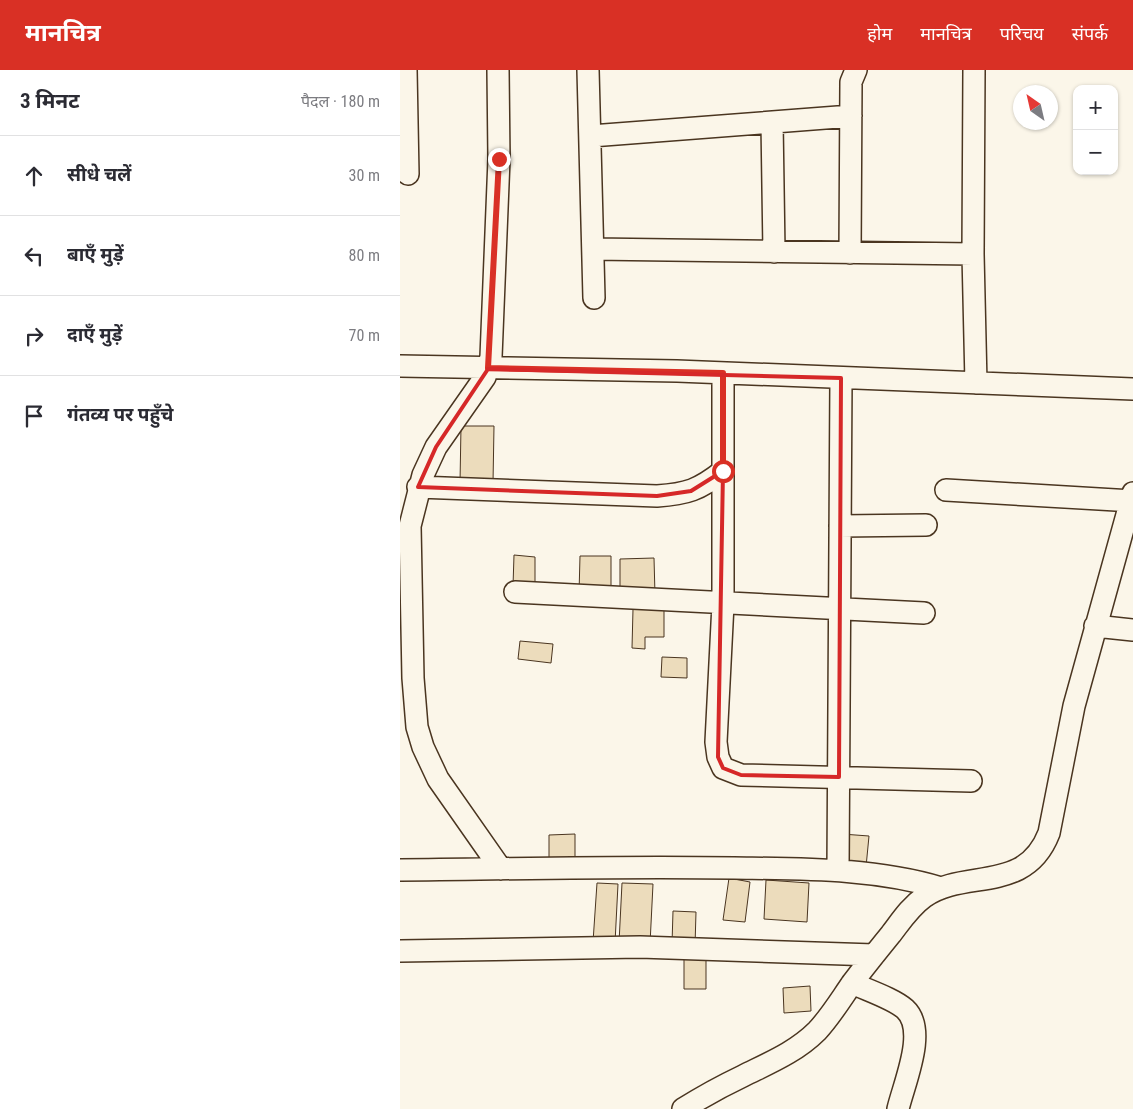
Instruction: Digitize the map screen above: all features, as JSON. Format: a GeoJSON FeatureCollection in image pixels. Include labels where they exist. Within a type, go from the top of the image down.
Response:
{"type":"FeatureCollection","features":[{"type":"Feature","properties":{"kind":"street"},"geometry":{"type":"LineString","coordinates":[[406,70],[408,174]]}},
{"type":"Feature","properties":{"kind":"street"},"geometry":{"type":"LineString","coordinates":[[498,70],[499,159],[488,368],[478,388],[436,448],[418,487],[410,526],[406,631],[413,678],[409,731],[423,747],[438,779],[501,869]]}},
{"type":"Feature","properties":{"kind":"street"},"geometry":{"type":"LineString","coordinates":[[588,70],[594,298]]}},
{"type":"Feature","properties":{"kind":"street"},"geometry":{"type":"LineString","coordinates":[[850,253],[852,82],[856,70]]}},
{"type":"Feature","properties":{"kind":"street"},"geometry":{"type":"LineString","coordinates":[[974,70],[973,254],[976,383]]}},
{"type":"Feature","properties":{"kind":"street"},"geometry":{"type":"LineString","coordinates":[[591,136],[851,116]]}},
{"type":"Feature","properties":{"kind":"street"},"geometry":{"type":"LineString","coordinates":[[772,122],[774,252]]}},
{"type":"Feature","properties":{"kind":"street"},"geometry":{"type":"LineString","coordinates":[[593,249],[973,254]]}},
{"type":"Feature","properties":{"kind":"street"},"geometry":{"type":"LineString","coordinates":[[400,366],[723,373],[1133,389]]}},
{"type":"Feature","properties":{"kind":"street"},"geometry":{"type":"LineString","coordinates":[[723,373],[723,604],[716,742],[718,757],[723,768],[740,776],[971,781]]}},
{"type":"Feature","properties":{"kind":"street"},"geometry":{"type":"LineString","coordinates":[[838,870],[841,378]]}},
{"type":"Feature","properties":{"kind":"street"},"geometry":{"type":"LineString","coordinates":[[418,487],[665,495],[692,492],[704,486],[723,471]]}},
{"type":"Feature","properties":{"kind":"street"},"geometry":{"type":"LineString","coordinates":[[682,1109],[703,1103],[801,1045],[831,1016],[852,984],[909,910],[924,897],[941,888],[1000,877],[1025,866],[1036,858],[1044,846],[1049,833],[1074,706],[1132,498],[946,490]]}},
{"type":"Feature","properties":{"kind":"street"},"geometry":{"type":"LineString","coordinates":[[840,526],[926,525]]}},
{"type":"Feature","properties":{"kind":"street"},"geometry":{"type":"LineString","coordinates":[[515,592],[924,613]]}},
{"type":"Feature","properties":{"kind":"street"},"geometry":{"type":"LineString","coordinates":[[1095,626],[1133,630]]}},
{"type":"Feature","properties":{"kind":"street"},"geometry":{"type":"LineString","coordinates":[[400,870],[687,867],[838,870],[921,882],[941,888]]}},
{"type":"Feature","properties":{"kind":"street"},"geometry":{"type":"LineString","coordinates":[[400,950],[640,947],[874,955]]}},
{"type":"Feature","properties":{"kind":"street"},"geometry":{"type":"LineString","coordinates":[[852,984],[904,1008],[915,1023],[914,1045],[898,1109]]}},
{"type":"Feature","properties":{"kind":"highlighted area"},"geometry":{"type":"Polygon","coordinates":[[[488,369],[841,378],[839,777],[741,775],[723,768],[718,757],[723,471],[691,491],[657,496],[418,487],[436,447],[488,369]]]}},
{"type":"Feature","properties":{"kind":"building"},"geometry":{"type":"Polygon","coordinates":[[[461,426],[494,426],[493,483],[460,483],[461,426]]]}},
{"type":"Feature","properties":{"kind":"building"},"geometry":{"type":"Polygon","coordinates":[[[514,555],[535,557],[535,589],[513,586],[514,555]]]}},
{"type":"Feature","properties":{"kind":"building"},"geometry":{"type":"Polygon","coordinates":[[[580,556],[611,556],[611,594],[579,594],[580,556]]]}},
{"type":"Feature","properties":{"kind":"building"},"geometry":{"type":"Polygon","coordinates":[[[654,558],[655,595],[620,595],[620,559],[654,558]]]}},
{"type":"Feature","properties":{"kind":"building"},"geometry":{"type":"Polygon","coordinates":[[[633,609],[664,610],[664,637],[645,637],[645,649],[632,648],[633,609]]]}},
{"type":"Feature","properties":{"kind":"building"},"geometry":{"type":"Polygon","coordinates":[[[520,641],[553,644],[551,663],[518,659],[520,641]]]}},
{"type":"Feature","properties":{"kind":"building"},"geometry":{"type":"Polygon","coordinates":[[[662,657],[687,658],[687,678],[661,677],[662,657]]]}},
{"type":"Feature","properties":{"kind":"building"},"geometry":{"type":"Polygon","coordinates":[[[575,834],[575,864],[549,864],[549,835],[575,834]]]}},
{"type":"Feature","properties":{"kind":"building"},"geometry":{"type":"Polygon","coordinates":[[[842,834],[869,836],[866,867],[839,865],[842,834]]]}},
{"type":"Feature","properties":{"kind":"building"},"geometry":{"type":"Polygon","coordinates":[[[729,878],[750,882],[745,922],[723,920],[729,878]]]}},
{"type":"Feature","properties":{"kind":"building"},"geometry":{"type":"Polygon","coordinates":[[[766,880],[809,883],[807,922],[764,919],[766,880]]]}},
{"type":"Feature","properties":{"kind":"building"},"geometry":{"type":"Polygon","coordinates":[[[597,883],[618,884],[615,943],[593,942],[597,883]]]}},
{"type":"Feature","properties":{"kind":"building"},"geometry":{"type":"Polygon","coordinates":[[[622,883],[653,884],[650,944],[619,943],[622,883]]]}},
{"type":"Feature","properties":{"kind":"building"},"geometry":{"type":"Polygon","coordinates":[[[673,911],[696,912],[695,946],[672,944],[673,911]]]}},
{"type":"Feature","properties":{"kind":"building"},"geometry":{"type":"Polygon","coordinates":[[[684,956],[706,956],[706,989],[684,989],[684,956]]]}},
{"type":"Feature","properties":{"kind":"building"},"geometry":{"type":"Polygon","coordinates":[[[810,986],[811,1011],[784,1013],[783,988],[810,986]]]}},
{"type":"Feature","properties":{"kind":"route"},"geometry":{"type":"LineString","coordinates":[[499,159],[496,248],[488,368],[723,373],[723,471]]}}]}
